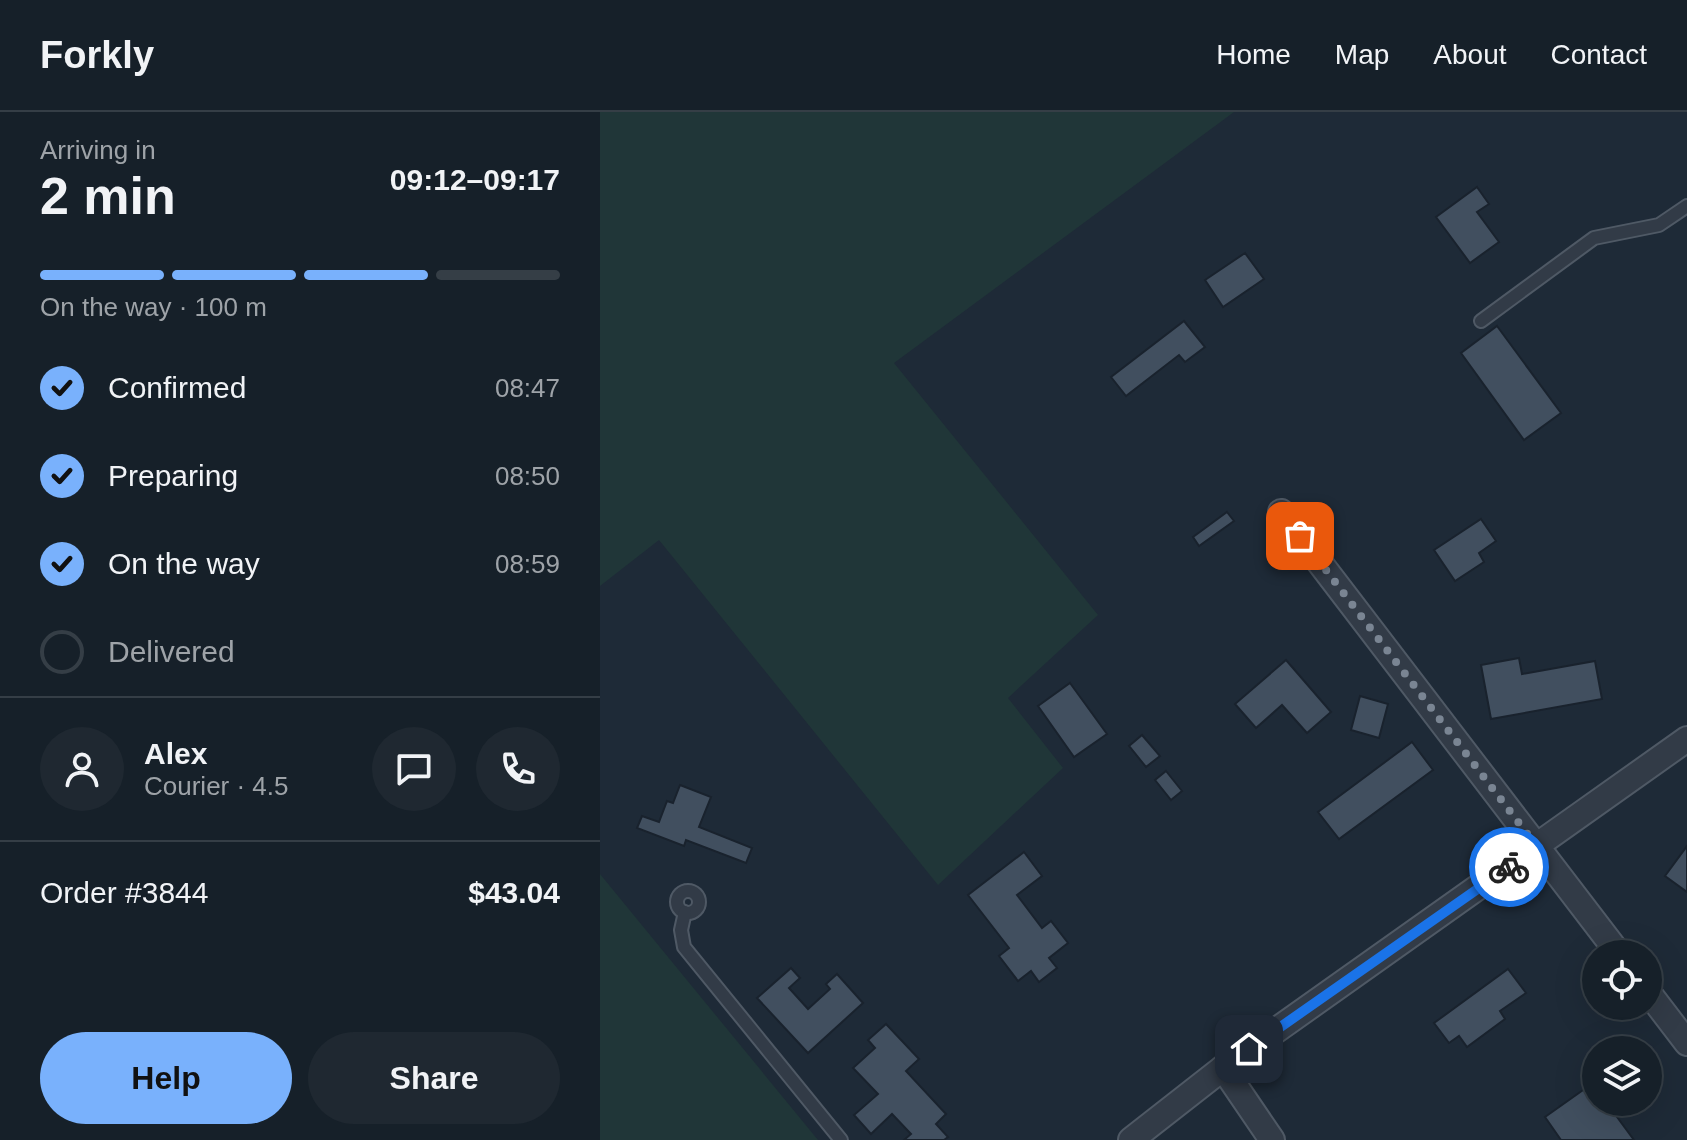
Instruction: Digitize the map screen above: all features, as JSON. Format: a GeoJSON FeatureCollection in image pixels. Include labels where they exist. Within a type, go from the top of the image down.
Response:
{"type":"FeatureCollection","features":[{"type":"Feature","properties":{"kind":"street"},"geometry":{"type":"LineString","coordinates":[[1281,512],[1608,940]]}},
{"type":"Feature","properties":{"kind":"street"},"geometry":{"type":"LineString","coordinates":[[1131,1140],[1223,1068],[1538,848],[1687,739]]}},
{"type":"Feature","properties":{"kind":"street"},"geometry":{"type":"LineString","coordinates":[[1662,1010],[1687,1043]]}},
{"type":"Feature","properties":{"kind":"street"},"geometry":{"type":"LineString","coordinates":[[1223,1068],[1272,1140]]}},
{"type":"Feature","properties":{"kind":"lane"},"geometry":{"type":"LineString","coordinates":[[1481,321],[1594,238],[1659,225],[1687,206]]}},
{"type":"Feature","properties":{"kind":"lane"},"geometry":{"type":"LineString","coordinates":[[685,912],[681,930],[684,947],[841,1140]]}},
{"type":"Feature","properties":{"kind":"green space"},"geometry":{"type":"Polygon","coordinates":[[[600,112],[1234,112],[894,363],[1098,615],[1008,698],[1063,768],[938,885],[659,540],[600,586],[600,112]]]}},
{"type":"Feature","properties":{"kind":"green space"},"geometry":{"type":"Polygon","coordinates":[[[600,874],[818,1140],[600,1140],[600,874]]]}},
{"type":"Feature","properties":{"kind":"building"},"geometry":{"type":"Polygon","coordinates":[[[1477,187],[1489,204],[1477,212],[1499,242],[1470,263],[1436,217],[1477,187]]]}},
{"type":"Feature","properties":{"kind":"building"},"geometry":{"type":"Polygon","coordinates":[[[1245,253],[1264,279],[1223,307],[1205,280],[1245,253]]]}},
{"type":"Feature","properties":{"kind":"building"},"geometry":{"type":"Polygon","coordinates":[[[1184,321],[1205,347],[1185,362],[1179,355],[1126,396],[1111,377],[1184,321]]]}},
{"type":"Feature","properties":{"kind":"building"},"geometry":{"type":"Polygon","coordinates":[[[1497,326],[1561,413],[1524,440],[1461,353],[1497,326]]]}},
{"type":"Feature","properties":{"kind":"building"},"geometry":{"type":"Polygon","coordinates":[[[1227,512],[1234,521],[1199,546],[1193,537],[1227,512]]]}},
{"type":"Feature","properties":{"kind":"building"},"geometry":{"type":"Polygon","coordinates":[[[1481,519],[1496,541],[1479,553],[1484,562],[1455,581],[1434,550],[1481,519]]]}},
{"type":"Feature","properties":{"kind":"building"},"geometry":{"type":"Polygon","coordinates":[[[1519,658],[1522,674],[1595,661],[1602,699],[1491,719],[1481,665],[1519,658]]]}},
{"type":"Feature","properties":{"kind":"building"},"geometry":{"type":"Polygon","coordinates":[[[1286,660],[1331,712],[1307,733],[1282,705],[1256,728],[1235,704],[1286,660]]]}},
{"type":"Feature","properties":{"kind":"building"},"geometry":{"type":"Polygon","coordinates":[[[1070,683],[1107,734],[1074,757],[1038,706],[1070,683]]]}},
{"type":"Feature","properties":{"kind":"building"},"geometry":{"type":"Polygon","coordinates":[[[1360,696],[1388,704],[1379,738],[1351,730],[1360,696]]]}},
{"type":"Feature","properties":{"kind":"building"},"geometry":{"type":"Polygon","coordinates":[[[1142,735],[1160,756],[1146,767],[1129,746],[1142,735]]]}},
{"type":"Feature","properties":{"kind":"building"},"geometry":{"type":"Polygon","coordinates":[[[1412,742],[1433,770],[1339,839],[1318,812],[1412,742]]]}},
{"type":"Feature","properties":{"kind":"building"},"geometry":{"type":"Polygon","coordinates":[[[1166,771],[1182,791],[1171,800],[1155,780],[1166,771]]]}},
{"type":"Feature","properties":{"kind":"building"},"geometry":{"type":"Polygon","coordinates":[[[680,785],[711,797],[699,827],[752,848],[746,863],[686,840],[684,846],[637,828],[642,816],[659,822],[667,801],[673,803],[680,785]]]}},
{"type":"Feature","properties":{"kind":"building"},"geometry":{"type":"Polygon","coordinates":[[[1687,846],[1687,892],[1665,876],[1687,846]]]}},
{"type":"Feature","properties":{"kind":"building"},"geometry":{"type":"Polygon","coordinates":[[[1024,852],[1042,876],[1017,895],[1042,928],[1051,921],[1068,943],[1049,958],[1057,968],[1039,982],[1031,971],[1018,981],[999,956],[1009,948],[968,895],[1024,852]]]}},
{"type":"Feature","properties":{"kind":"building"},"geometry":{"type":"Polygon","coordinates":[[[791,968],[800,978],[789,988],[808,1009],[830,989],[826,984],[837,974],[863,1003],[808,1053],[757,998],[791,968]]]}},
{"type":"Feature","properties":{"kind":"building"},"geometry":{"type":"Polygon","coordinates":[[[1508,969],[1526,993],[1500,1011],[1505,1019],[1467,1047],[1459,1036],[1449,1043],[1434,1023],[1508,969]]]}},
{"type":"Feature","properties":{"kind":"building"},"geometry":{"type":"Polygon","coordinates":[[[886,1024],[919,1059],[906,1071],[946,1114],[936,1124],[948,1137],[944,1140],[904,1140],[911,1134],[892,1114],[871,1134],[854,1115],[878,1094],[853,1068],[875,1048],[868,1040],[886,1024]]]}},
{"type":"Feature","properties":{"kind":"building"},"geometry":{"type":"Polygon","coordinates":[[[1582,1091],[1582,1116],[1616,1116],[1634,1140],[1561,1140],[1545,1117],[1582,1091]]]}},
{"type":"Feature","properties":{"kind":"way so far"},"geometry":{"type":"LineString","coordinates":[[1300,536],[1538,848],[1509,867]]}},
{"type":"Feature","properties":{"kind":"route"},"geometry":{"type":"LineString","coordinates":[[1249,1049],[1509,867]]}}]}
